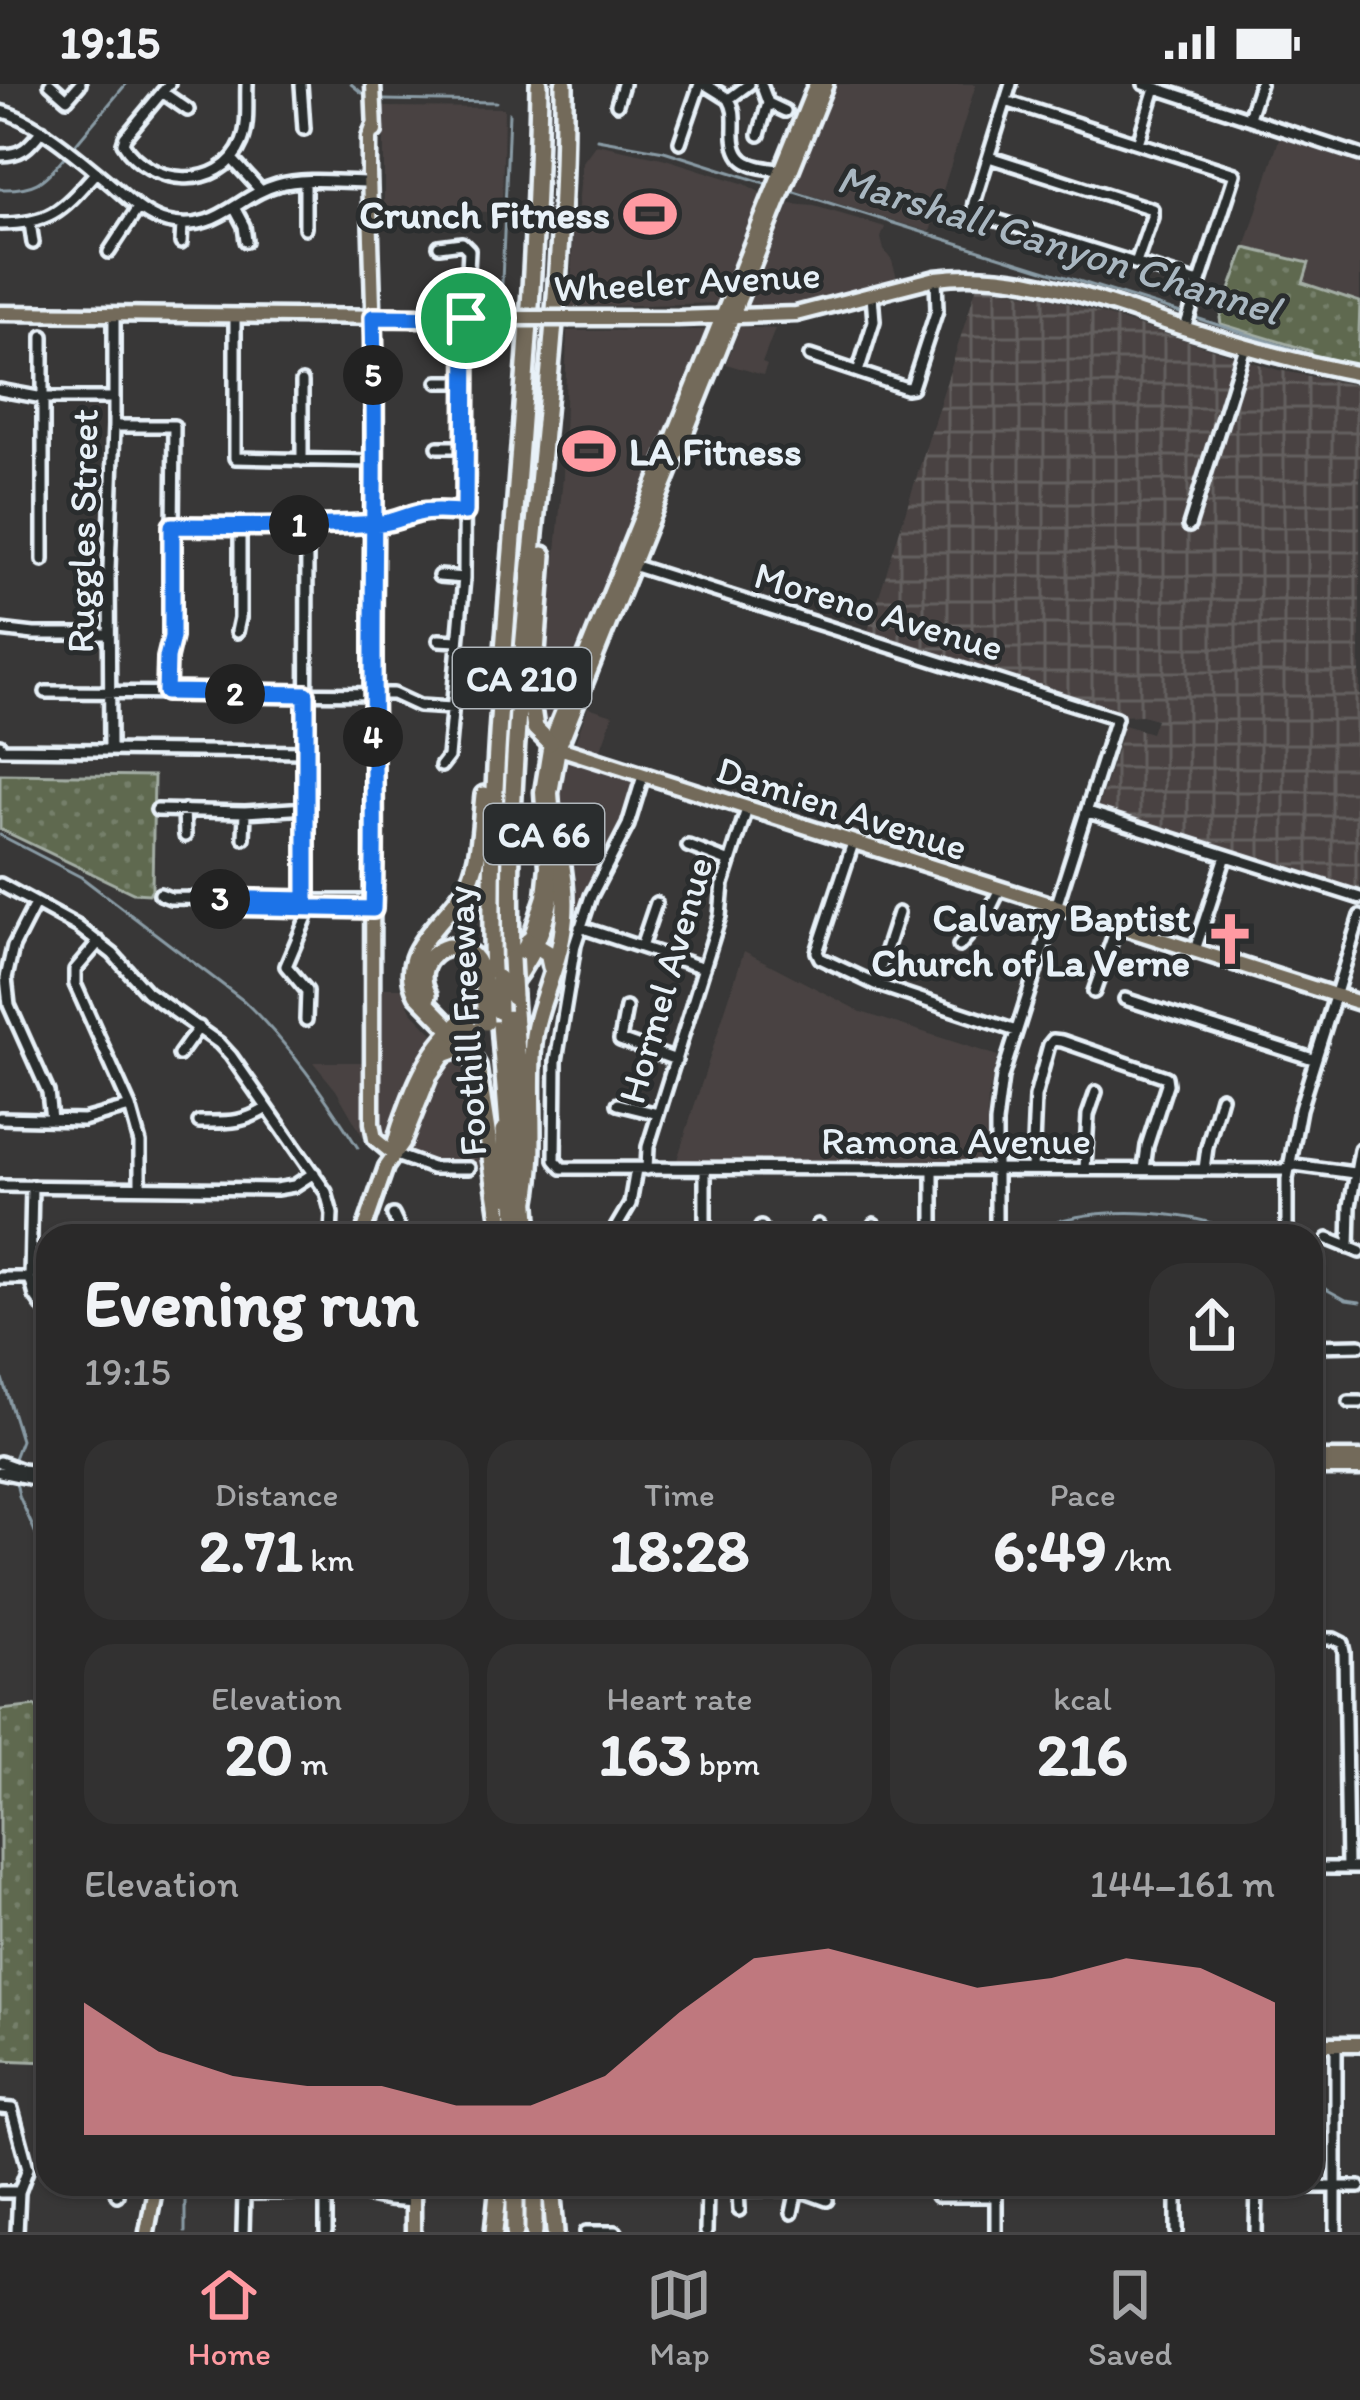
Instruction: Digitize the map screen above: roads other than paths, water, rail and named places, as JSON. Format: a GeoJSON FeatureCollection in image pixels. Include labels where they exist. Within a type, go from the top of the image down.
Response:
{"type":"FeatureCollection","features":[{"type":"Feature","properties":{"kind":"highway","name":"Foothill Freeway"},"geometry":{"type":"LineString","coordinates":[[520,1224],[527,1200],[500,1009],[491,881],[497,733],[528,327],[539,84]]}},
{"type":"Feature","properties":{"kind":"highway","name":"Foothill Freeway"},"geometry":{"type":"LineString","coordinates":[[516,1224],[497,1063],[498,973],[548,398],[564,84]]}},
{"type":"Feature","properties":{"kind":"highway"},"geometry":{"type":"LineString","coordinates":[[498,973],[508,766],[541,410],[557,141],[563,131]]}},
{"type":"Feature","properties":{"kind":"highway"},"geometry":{"type":"LineString","coordinates":[[498,973],[497,839],[532,374],[533,336],[528,327]]}},
{"type":"Feature","properties":{"kind":"highway"},"geometry":{"type":"LineString","coordinates":[[548,398],[532,708],[535,728],[554,746]]}},
{"type":"Feature","properties":{"kind":"highway"},"geometry":{"type":"LineString","coordinates":[[457,1030],[417,994],[411,963],[469,881],[497,733]]}},
{"type":"Feature","properties":{"kind":"highway"},"geometry":{"type":"LineString","coordinates":[[527,1200],[532,1172],[533,1043],[562,936],[563,862],[553,827]]}},
{"type":"Feature","properties":{"kind":"highway"},"geometry":{"type":"LineString","coordinates":[[532,943],[548,953],[550,976]]}},
{"type":"Feature","properties":{"kind":"highway"},"geometry":{"type":"LineString","coordinates":[[457,1030],[426,992],[422,982],[425,964],[448,947],[465,950],[498,973]]}},
{"type":"Feature","properties":{"kind":"highway"},"geometry":{"type":"LineString","coordinates":[[500,1009],[516,1224]]}},
{"type":"Feature","properties":{"kind":"highway"},"geometry":{"type":"LineString","coordinates":[[444,1054],[458,1048],[467,1051],[477,1066],[514,1224]]}},
{"type":"Feature","properties":{"kind":"highway"},"geometry":{"type":"LineString","coordinates":[[494,2232],[498,2196]]}},
{"type":"Feature","properties":{"kind":"highway"},"geometry":{"type":"LineString","coordinates":[[515,2196],[515,2232]]}},
{"type":"Feature","properties":{"kind":"highway"},"geometry":{"type":"LineString","coordinates":[[531,2196],[531,2232]]}},
{"type":"Feature","properties":{"kind":"highway"},"geometry":{"type":"LineString","coordinates":[[552,2196],[555,2232]]}},
{"type":"Feature","properties":{"kind":"main road"},"geometry":{"type":"LineString","coordinates":[[374,84],[372,1124],[375,1139],[393,1154]]}},
{"type":"Feature","properties":{"kind":"main road","name":"CA 66"},"geometry":{"type":"LineString","coordinates":[[532,943],[545,882],[542,792],[554,746],[776,197],[815,84]]}},
{"type":"Feature","properties":{"kind":"main road","name":"CA 66"},"geometry":{"type":"LineString","coordinates":[[784,176],[826,84]]}},
{"type":"Feature","properties":{"kind":"main road"},"geometry":{"type":"LineString","coordinates":[[373,243],[369,138],[374,127]]}},
{"type":"Feature","properties":{"kind":"main road","name":"Wheeler Avenue"},"geometry":{"type":"LineString","coordinates":[[0,313],[728,317],[808,312],[936,278],[976,275],[1026,280],[1188,320],[1245,347],[1360,374]]}},
{"type":"Feature","properties":{"kind":"main road","name":"CA 66"},"geometry":{"type":"LineString","coordinates":[[457,1030],[514,982],[548,916],[555,882],[554,746]]}},
{"type":"Feature","properties":{"kind":"main road","name":"Damien Avenue"},"geometry":{"type":"LineString","coordinates":[[554,746],[1360,1003]]}},
{"type":"Feature","properties":{"kind":"main road"},"geometry":{"type":"LineString","coordinates":[[393,1154],[403,1143],[430,1076],[457,1030]]}},
{"type":"Feature","properties":{"kind":"main road"},"geometry":{"type":"LineString","coordinates":[[364,1224],[424,1063],[457,1030]]}},
{"type":"Feature","properties":{"kind":"main road"},"geometry":{"type":"LineString","coordinates":[[372,1124],[386,1129],[401,1121]]}},
{"type":"Feature","properties":{"kind":"main road"},"geometry":{"type":"LineString","coordinates":[[1323,1458],[1360,1458]]}},
{"type":"Feature","properties":{"kind":"main road"},"geometry":{"type":"LineString","coordinates":[[1323,1468],[1360,1468]]}},
{"type":"Feature","properties":{"kind":"main road"},"geometry":{"type":"LineString","coordinates":[[1323,2044],[1360,2044]]}},
{"type":"Feature","properties":{"kind":"main road"},"geometry":{"type":"LineString","coordinates":[[152,2232],[158,2196]]}},
{"type":"Feature","properties":{"kind":"main road"},"geometry":{"type":"LineString","coordinates":[[413,2196],[413,2232]]}},
{"type":"Feature","properties":{"kind":"street"},"geometry":{"type":"LineString","coordinates":[[50,84],[67,99],[80,84]]}},
{"type":"Feature","properties":{"kind":"street"},"geometry":{"type":"LineString","coordinates":[[188,110],[165,88],[124,137],[127,151],[158,172],[181,179],[207,175],[232,159],[241,146],[247,84]]}},
{"type":"Feature","properties":{"kind":"street"},"geometry":{"type":"LineString","coordinates":[[301,84],[304,129]]}},
{"type":"Feature","properties":{"kind":"street"},"geometry":{"type":"LineString","coordinates":[[617,104],[623,84]]}},
{"type":"Feature","properties":{"kind":"street"},"geometry":{"type":"LineString","coordinates":[[680,142],[702,84],[729,99],[734,108],[736,153],[746,163],[784,176]]}},
{"type":"Feature","properties":{"kind":"street"},"geometry":{"type":"LineString","coordinates":[[729,99],[749,84]]}},
{"type":"Feature","properties":{"kind":"street"},"geometry":{"type":"LineString","coordinates":[[759,135],[769,104],[760,84]]}},
{"type":"Feature","properties":{"kind":"street"},"geometry":{"type":"LineString","coordinates":[[1011,84],[973,209],[977,214],[1199,283]]}},
{"type":"Feature","properties":{"kind":"street"},"geometry":{"type":"LineString","coordinates":[[1249,117],[1260,84]]}},
{"type":"Feature","properties":{"kind":"street"},"geometry":{"type":"LineString","coordinates":[[1138,143],[1149,86],[1360,155]]}},
{"type":"Feature","properties":{"kind":"street"},"geometry":{"type":"LineString","coordinates":[[1006,101],[1235,174],[1188,320]]}},
{"type":"Feature","properties":{"kind":"street"},"geometry":{"type":"LineString","coordinates":[[769,104],[785,111]]}},
{"type":"Feature","properties":{"kind":"street"},"geometry":{"type":"LineString","coordinates":[[0,112],[42,130],[138,208],[160,220],[182,224],[210,220],[280,184],[369,182]]}},
{"type":"Feature","properties":{"kind":"street"},"geometry":{"type":"LineString","coordinates":[[0,154],[26,150],[42,130]]}},
{"type":"Feature","properties":{"kind":"street"},"geometry":{"type":"LineString","coordinates":[[989,157],[1152,209],[1136,263]]}},
{"type":"Feature","properties":{"kind":"street"},"geometry":{"type":"LineString","coordinates":[[232,159],[261,191]]}},
{"type":"Feature","properties":{"kind":"street"},"geometry":{"type":"LineString","coordinates":[[0,224],[30,223],[55,214],[96,172]]}},
{"type":"Feature","properties":{"kind":"street"},"geometry":{"type":"LineString","coordinates":[[305,182],[305,228]]}},
{"type":"Feature","properties":{"kind":"street"},"geometry":{"type":"LineString","coordinates":[[109,252],[138,208]]}},
{"type":"Feature","properties":{"kind":"street"},"geometry":{"type":"LineString","coordinates":[[235,209],[246,241]]}},
{"type":"Feature","properties":{"kind":"street"},"geometry":{"type":"LineString","coordinates":[[30,223],[33,243]]}},
{"type":"Feature","properties":{"kind":"street"},"geometry":{"type":"LineString","coordinates":[[181,243],[182,224]]}},
{"type":"Feature","properties":{"kind":"street"},"geometry":{"type":"LineString","coordinates":[[440,246],[462,244],[469,250],[464,578],[448,757],[441,766]]}},
{"type":"Feature","properties":{"kind":"street"},"geometry":{"type":"LineString","coordinates":[[810,356],[912,387],[938,310],[936,278]]}},
{"type":"Feature","properties":{"kind":"street"},"geometry":{"type":"LineString","coordinates":[[858,372],[874,321],[872,295]]}},
{"type":"Feature","properties":{"kind":"street","name":"Ruggles Street"},"geometry":{"type":"LineString","coordinates":[[110,748],[115,314]]}},
{"type":"Feature","properties":{"kind":"street"},"geometry":{"type":"LineString","coordinates":[[235,315],[235,458],[373,460]]}},
{"type":"Feature","properties":{"kind":"street"},"geometry":{"type":"LineString","coordinates":[[43,560],[44,336]]}},
{"type":"Feature","properties":{"kind":"street"},"geometry":{"type":"LineString","coordinates":[[1189,526],[1245,347]]}},
{"type":"Feature","properties":{"kind":"street"},"geometry":{"type":"LineString","coordinates":[[302,382],[302,460]]}},
{"type":"Feature","properties":{"kind":"street"},"geometry":{"type":"LineString","coordinates":[[438,382],[465,382]]}},
{"type":"Feature","properties":{"kind":"street"},"geometry":{"type":"LineString","coordinates":[[0,391],[44,398],[114,398]]}},
{"type":"Feature","properties":{"kind":"street"},"geometry":{"type":"LineString","coordinates":[[115,426],[174,426],[172,637],[166,692]]}},
{"type":"Feature","properties":{"kind":"street"},"geometry":{"type":"LineString","coordinates":[[438,447],[465,447]]}},
{"type":"Feature","properties":{"kind":"street"},"geometry":{"type":"LineString","coordinates":[[172,526],[395,522],[424,512],[465,512]]}},
{"type":"Feature","properties":{"kind":"street"},"geometry":{"type":"LineString","coordinates":[[306,1020],[308,991],[286,966],[306,919],[307,524]]}},
{"type":"Feature","properties":{"kind":"street"},"geometry":{"type":"LineString","coordinates":[[238,632],[240,526]]}},
{"type":"Feature","properties":{"kind":"street","name":"Moreno Avenue"},"geometry":{"type":"LineString","coordinates":[[628,564],[1116,718],[1088,812]]}},
{"type":"Feature","properties":{"kind":"street"},"geometry":{"type":"LineString","coordinates":[[439,576],[464,578]]}},
{"type":"Feature","properties":{"kind":"street"},"geometry":{"type":"LineString","coordinates":[[0,630],[109,634]]}},
{"type":"Feature","properties":{"kind":"street"},"geometry":{"type":"LineString","coordinates":[[440,640],[458,641]]}},
{"type":"Feature","properties":{"kind":"street"},"geometry":{"type":"LineString","coordinates":[[46,692],[393,694],[418,706],[452,708]]}},
{"type":"Feature","properties":{"kind":"street"},"geometry":{"type":"LineString","coordinates":[[1,747],[306,752]]}},
{"type":"Feature","properties":{"kind":"street"},"geometry":{"type":"LineString","coordinates":[[643,776],[628,825],[580,927],[704,968]]}},
{"type":"Feature","properties":{"kind":"street"},"geometry":{"type":"LineString","coordinates":[[157,810],[307,808]]}},
{"type":"Feature","properties":{"kind":"street","name":"Hormel Avenue"},"geometry":{"type":"LineString","coordinates":[[618,1224],[630,1204],[676,1060],[747,809]]}},
{"type":"Feature","properties":{"kind":"street"},"geometry":{"type":"LineString","coordinates":[[184,811],[185,836]]}},
{"type":"Feature","properties":{"kind":"street"},"geometry":{"type":"LineString","coordinates":[[244,812],[244,838]]}},
{"type":"Feature","properties":{"kind":"street"},"geometry":{"type":"LineString","coordinates":[[996,1224],[999,1095],[1088,812],[1360,898]]}},
{"type":"Feature","properties":{"kind":"street"},"geometry":{"type":"LineString","coordinates":[[854,843],[817,952],[820,958],[874,984],[1016,1030]]}},
{"type":"Feature","properties":{"kind":"street"},"geometry":{"type":"LineString","coordinates":[[688,846],[730,862]]}},
{"type":"Feature","properties":{"kind":"street"},"geometry":{"type":"LineString","coordinates":[[1195,950],[1226,856]]}},
{"type":"Feature","properties":{"kind":"street"},"geometry":{"type":"LineString","coordinates":[[0,884],[99,942],[147,992],[200,1027],[231,1056],[314,1173],[330,1203],[331,1224]]}},
{"type":"Feature","properties":{"kind":"street"},"geometry":{"type":"LineString","coordinates":[[959,946],[988,913],[1000,889]]}},
{"type":"Feature","properties":{"kind":"street"},"geometry":{"type":"LineString","coordinates":[[160,894],[204,898],[210,906],[373,905]]}},
{"type":"Feature","properties":{"kind":"street"},"geometry":{"type":"LineString","coordinates":[[641,947],[656,903]]}},
{"type":"Feature","properties":{"kind":"street"},"geometry":{"type":"LineString","coordinates":[[35,904],[14,947],[6,978],[10,1005],[48,1092],[51,1119]]}},
{"type":"Feature","properties":{"kind":"street"},"geometry":{"type":"LineString","coordinates":[[874,984],[898,914]]}},
{"type":"Feature","properties":{"kind":"street"},"geometry":{"type":"LineString","coordinates":[[1287,1224],[1289,1167],[1300,1109],[1360,916]]}},
{"type":"Feature","properties":{"kind":"street"},"geometry":{"type":"LineString","coordinates":[[1094,992],[1117,926]]}},
{"type":"Feature","properties":{"kind":"street","name":"Ramona Avenue"},"geometry":{"type":"LineString","coordinates":[[580,927],[556,1061],[554,1154],[558,1166],[567,1169],[1283,1170],[1295,1165],[1354,1173]]}},
{"type":"Feature","properties":{"kind":"street"},"geometry":{"type":"LineString","coordinates":[[99,942],[75,970],[74,983],[130,1107],[140,1143],[140,1187]]}},
{"type":"Feature","properties":{"kind":"street"},"geometry":{"type":"LineString","coordinates":[[1125,999],[1313,1059]]}},
{"type":"Feature","properties":{"kind":"street"},"geometry":{"type":"LineString","coordinates":[[626,1008],[620,1040],[676,1060]]}},
{"type":"Feature","properties":{"kind":"street"},"geometry":{"type":"LineString","coordinates":[[179,1055],[200,1027]]}},
{"type":"Feature","properties":{"kind":"street"},"geometry":{"type":"LineString","coordinates":[[1032,1169],[1035,1096],[1053,1040],[1166,1077],[1144,1169]]}},
{"type":"Feature","properties":{"kind":"street"},"geometry":{"type":"LineString","coordinates":[[1085,1169],[1088,1115],[1096,1092]]}},
{"type":"Feature","properties":{"kind":"street"},"geometry":{"type":"LineString","coordinates":[[1204,1169],[1221,1097]]}},
{"type":"Feature","properties":{"kind":"street"},"geometry":{"type":"LineString","coordinates":[[618,1104],[658,1114]]}},
{"type":"Feature","properties":{"kind":"street"},"geometry":{"type":"LineString","coordinates":[[0,1118],[82,1120],[130,1107]]}},
{"type":"Feature","properties":{"kind":"street"},"geometry":{"type":"LineString","coordinates":[[200,1122],[238,1123],[267,1108]]}},
{"type":"Feature","properties":{"kind":"street"},"geometry":{"type":"LineString","coordinates":[[1328,1239],[1354,1250],[1350,1206],[1360,1150]]}},
{"type":"Feature","properties":{"kind":"street"},"geometry":{"type":"LineString","coordinates":[[393,1154],[432,1168],[469,1168]]}},
{"type":"Feature","properties":{"kind":"street"},"geometry":{"type":"LineString","coordinates":[[705,1170],[705,1224]]}},
{"type":"Feature","properties":{"kind":"street"},"geometry":{"type":"LineString","coordinates":[[933,1170],[933,1224]]}},
{"type":"Feature","properties":{"kind":"street"},"geometry":{"type":"LineString","coordinates":[[0,1186],[286,1189],[314,1173]]}},
{"type":"Feature","properties":{"kind":"street"},"geometry":{"type":"LineString","coordinates":[[32,1186],[30,1278],[36,1299]]}},
{"type":"Feature","properties":{"kind":"street"},"geometry":{"type":"LineString","coordinates":[[393,1215],[397,1224]]}},
{"type":"Feature","properties":{"kind":"street"},"geometry":{"type":"LineString","coordinates":[[31,1246],[36,1246]]}},
{"type":"Feature","properties":{"kind":"street"},"geometry":{"type":"LineString","coordinates":[[0,1278],[30,1278]]}},
{"type":"Feature","properties":{"kind":"street"},"geometry":{"type":"LineString","coordinates":[[1323,1346],[1360,1346]]}},
{"type":"Feature","properties":{"kind":"street"},"geometry":{"type":"LineString","coordinates":[[0,1462],[36,1474]]}},
{"type":"Feature","properties":{"kind":"street"},"geometry":{"type":"LineString","coordinates":[[0,1472],[36,1476]]}},
{"type":"Feature","properties":{"kind":"street"},"geometry":{"type":"LineString","coordinates":[[1323,1639],[1342,1642],[1347,1868]]}},
{"type":"Feature","properties":{"kind":"street"},"geometry":{"type":"LineString","coordinates":[[1345,1729],[1360,1728]]}},
{"type":"Feature","properties":{"kind":"street"},"geometry":{"type":"LineString","coordinates":[[1323,1868],[1360,1868]]}},
{"type":"Feature","properties":{"kind":"street"},"geometry":{"type":"LineString","coordinates":[[1336,2044],[1336,2232]]}},
{"type":"Feature","properties":{"kind":"street"},"geometry":{"type":"LineString","coordinates":[[6,2109],[28,2168],[19,2192],[16,2232]]}},
{"type":"Feature","properties":{"kind":"street"},"geometry":{"type":"LineString","coordinates":[[1323,2187],[1360,2188]]}},
{"type":"Feature","properties":{"kind":"street"},"geometry":{"type":"LineString","coordinates":[[0,2192],[19,2192]]}},
{"type":"Feature","properties":{"kind":"street"},"geometry":{"type":"LineString","coordinates":[[243,2232],[244,2196]]}},
{"type":"Feature","properties":{"kind":"street"},"geometry":{"type":"LineString","coordinates":[[326,2196],[326,2232]]}},
{"type":"Feature","properties":{"kind":"street"},"geometry":{"type":"LineString","coordinates":[[368,2196],[413,2202]]}},
{"type":"Feature","properties":{"kind":"street"},"geometry":{"type":"LineString","coordinates":[[706,2232],[707,2196]]}},
{"type":"Feature","properties":{"kind":"street"},"geometry":{"type":"LineString","coordinates":[[738,2196],[739,2210]]}},
{"type":"Feature","properties":{"kind":"street"},"geometry":{"type":"LineString","coordinates":[[792,2212],[795,2196]]}},
{"type":"Feature","properties":{"kind":"street"},"geometry":{"type":"LineString","coordinates":[[816,2196],[827,2200]]}},
{"type":"Feature","properties":{"kind":"street"},"geometry":{"type":"LineString","coordinates":[[996,2196],[996,2232]]}},
{"type":"Feature","properties":{"kind":"street"},"geometry":{"type":"LineString","coordinates":[[1177,2196],[1177,2232]]}},
{"type":"Feature","properties":{"kind":"street"},"geometry":{"type":"LineString","coordinates":[[1256,2196],[1256,2232]]}},
{"type":"Feature","properties":{"kind":"street"},"geometry":{"type":"LineString","coordinates":[[586,2232],[616,2232]]}},
{"type":"Feature","properties":{"kind":"waterway","name":"Marshall Canyon Channel"},"geometry":{"type":"LineString","coordinates":[[74,146],[126,84]]}},
{"type":"Feature","properties":{"kind":"waterway","name":"Marshall Canyon Channel"},"geometry":{"type":"LineString","coordinates":[[351,84],[362,93]]}},
{"type":"Feature","properties":{"kind":"waterway","name":"Marshall Canyon Channel"},"geometry":{"type":"LineString","coordinates":[[384,100],[496,102]]}},
{"type":"Feature","properties":{"kind":"waterway"},"geometry":{"type":"LineString","coordinates":[[501,306],[509,113]]}},
{"type":"Feature","properties":{"kind":"waterway","name":"Marshall Canyon Channel"},"geometry":{"type":"LineString","coordinates":[[597,139],[664,151],[768,184]]}},
{"type":"Feature","properties":{"kind":"waterway","name":"Marshall Canyon Channel"},"geometry":{"type":"LineString","coordinates":[[0,189],[37,183],[64,157]]}},
{"type":"Feature","properties":{"kind":"waterway","name":"Marshall Canyon Channel"},"geometry":{"type":"LineString","coordinates":[[791,191],[1184,314]]}},
{"type":"Feature","properties":{"kind":"waterway","name":"Marshall Canyon Channel"},"geometry":{"type":"LineString","coordinates":[[1193,317],[1309,354]]}},
{"type":"Feature","properties":{"kind":"waterway"},"geometry":{"type":"LineString","coordinates":[[0,835],[81,877],[244,1001],[306,1071],[358,1148]]}},
{"type":"Feature","properties":{"kind":"waterway"},"geometry":{"type":"LineString","coordinates":[[1052,1224],[1124,1213],[1212,1224]]}},
{"type":"Feature","properties":{"kind":"waterway"},"geometry":{"type":"LineString","coordinates":[[1323,1288],[1360,1302]]}},
{"type":"Feature","properties":{"kind":"waterway"},"geometry":{"type":"LineString","coordinates":[[0,1372],[21,1440],[13,1461]]}},
{"type":"Feature","properties":{"kind":"waterway"},"geometry":{"type":"LineString","coordinates":[[16,1482],[36,1534]]}},
{"type":"Feature","properties":{"kind":"waterway"},"geometry":{"type":"LineString","coordinates":[[185,2196],[185,2232]]}},
{"type":"Feature","properties":{"kind":"place","name":"Crunch Fitness"},"geometry":{"type":"Point","coordinates":[650,214]}},
{"type":"Feature","properties":{"kind":"place","name":"LA Fitness"},"geometry":{"type":"Point","coordinates":[589,451]}},
{"type":"Feature","properties":{"kind":"place","name":"Calvary Baptist Church of La Verne"},"geometry":{"type":"Point","coordinates":[1230,939]}}]}
